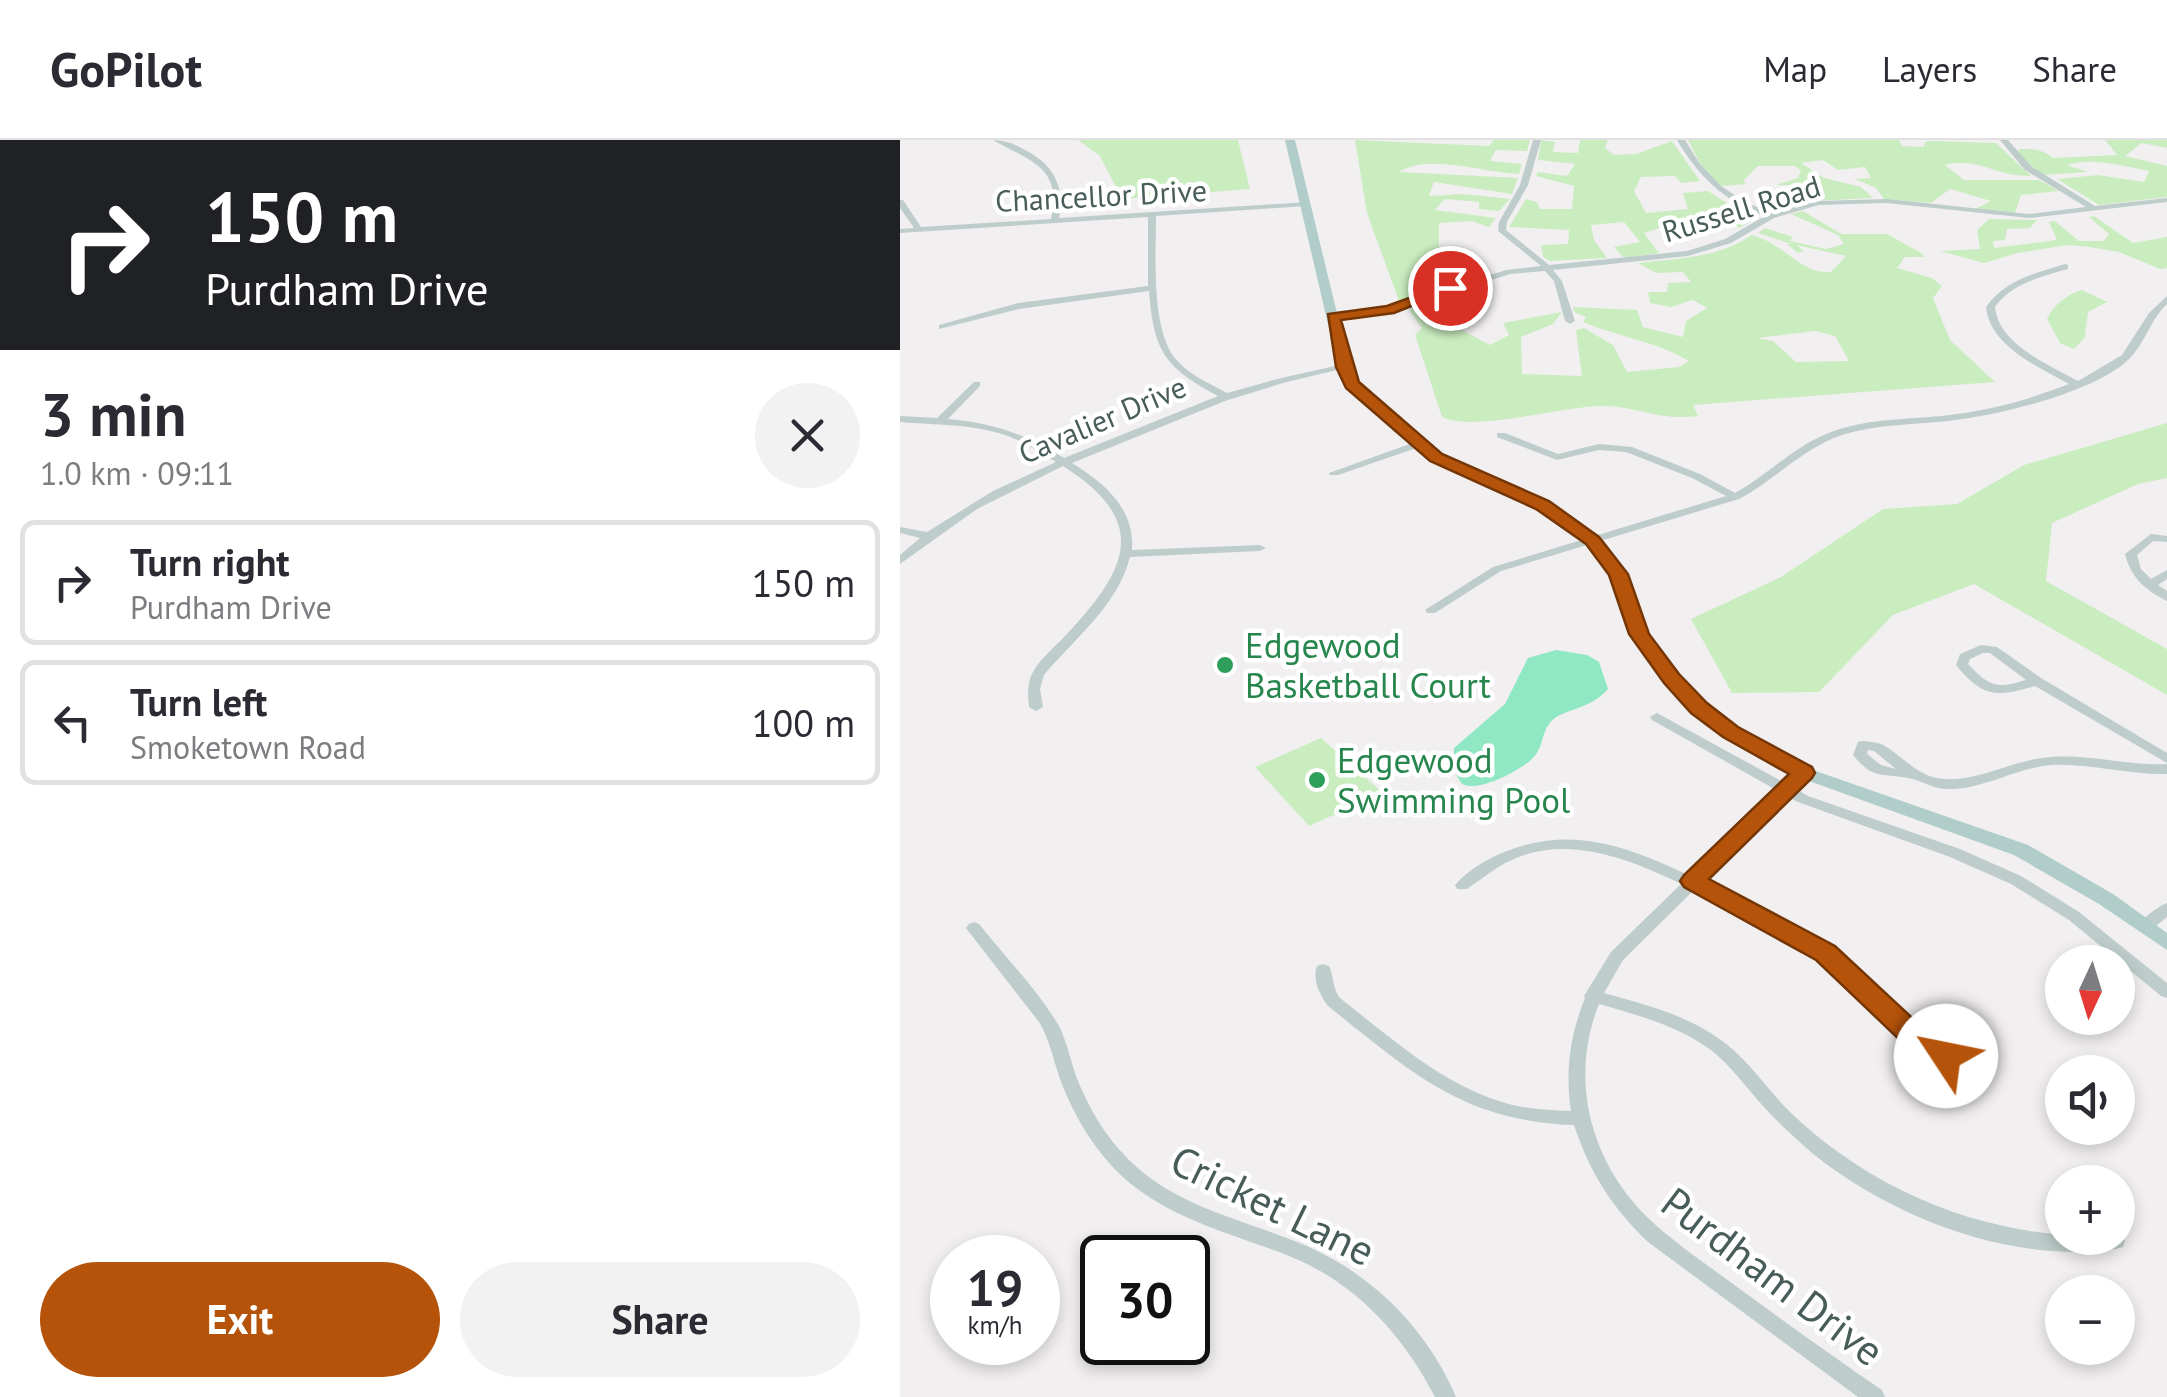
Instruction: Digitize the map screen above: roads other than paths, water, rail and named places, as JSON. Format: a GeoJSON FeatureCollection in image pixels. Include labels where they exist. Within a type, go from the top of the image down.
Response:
{"type":"FeatureCollection","features":[{"type":"Feature","properties":{"kind":"main road"},"geometry":{"type":"LineString","coordinates":[[1290,140],[1344,367],[1360,394],[1449,466],[1542,505],[1592,540],[1618,574],[1639,634],[1699,708],[1730,732],[1804,773],[2021,850],[2080,883],[2167,943]]}},
{"type":"Feature","properties":{"kind":"street"},"geometry":{"type":"LineString","coordinates":[[997,140],[1036,159],[1054,175],[1058,190],[1054,222]]}},
{"type":"Feature","properties":{"kind":"street"},"geometry":{"type":"LineString","coordinates":[[1536,140],[1524,185],[1502,227],[1511,242],[1547,266],[1563,289],[1570,320]]}},
{"type":"Feature","properties":{"kind":"street"},"geometry":{"type":"LineString","coordinates":[[1681,140],[1716,188],[1735,202],[1770,216]]}},
{"type":"Feature","properties":{"kind":"street"},"geometry":{"type":"LineString","coordinates":[[2004,140],[2028,168],[2095,210]]}},
{"type":"Feature","properties":{"kind":"street","name":"Russell Road"},"geometry":{"type":"LineString","coordinates":[[1333,317],[1389,310],[1471,281],[1547,266],[1688,253],[1728,241],[1770,216],[1806,205],[1855,200],[2002,215],[2095,210],[2167,200]]}},
{"type":"Feature","properties":{"kind":"street"},"geometry":{"type":"LineString","coordinates":[[900,202],[918,228]]}},
{"type":"Feature","properties":{"kind":"street","name":"Chancellor Drive"},"geometry":{"type":"LineString","coordinates":[[900,230],[1306,204]]}},
{"type":"Feature","properties":{"kind":"street"},"geometry":{"type":"LineString","coordinates":[[1152,216],[1159,329],[1170,358],[1223,395]]}},
{"type":"Feature","properties":{"kind":"street"},"geometry":{"type":"LineString","coordinates":[[2065,267],[2004,287],[1993,300],[1990,316],[1994,329],[2007,344],[2075,383]]}},
{"type":"Feature","properties":{"kind":"street"},"geometry":{"type":"LineString","coordinates":[[942,326],[1028,304],[1154,288]]}},
{"type":"Feature","properties":{"kind":"street"},"geometry":{"type":"LineString","coordinates":[[1431,610],[1497,569],[1735,497],[1772,476],[1796,453],[1840,432],[1973,414],[2075,383],[2125,358],[2136,345],[2146,319],[2167,299]]}},
{"type":"Feature","properties":{"kind":"street","name":"Cavalier Drive"},"geometry":{"type":"LineString","coordinates":[[900,561],[974,503],[1063,462],[1223,395],[1344,367]]}},
{"type":"Feature","properties":{"kind":"street"},"geometry":{"type":"LineString","coordinates":[[939,422],[977,384]]}},
{"type":"Feature","properties":{"kind":"street"},"geometry":{"type":"LineString","coordinates":[[900,418],[1015,434],[1102,488],[1120,509],[1128,530],[1126,554],[1103,598],[1038,674],[1034,690],[1036,707]]}},
{"type":"Feature","properties":{"kind":"street"},"geometry":{"type":"LineString","coordinates":[[1501,434],[1557,456],[1599,447],[1628,450],[1696,476],[1735,497]]}},
{"type":"Feature","properties":{"kind":"street"},"geometry":{"type":"LineString","coordinates":[[1334,472],[1418,444]]}},
{"type":"Feature","properties":{"kind":"street"},"geometry":{"type":"LineString","coordinates":[[900,530],[928,536]]}},
{"type":"Feature","properties":{"kind":"street"},"geometry":{"type":"LineString","coordinates":[[2167,538],[2151,537],[2130,554],[2135,570],[2167,597]]}},
{"type":"Feature","properties":{"kind":"street"},"geometry":{"type":"LineString","coordinates":[[1126,554],[1260,548]]}},
{"type":"Feature","properties":{"kind":"street"},"geometry":{"type":"LineString","coordinates":[[2150,584],[2167,574]]}},
{"type":"Feature","properties":{"kind":"street"},"geometry":{"type":"LineString","coordinates":[[2036,682],[1996,693],[1964,668],[1962,661],[1978,650],[1992,650],[2036,682],[2167,760]]}},
{"type":"Feature","properties":{"kind":"street"},"geometry":{"type":"LineString","coordinates":[[1658,717],[1785,791],[1955,853],[2016,880],[2074,916],[2167,992]]}},
{"type":"Feature","properties":{"kind":"street"},"geometry":{"type":"LineString","coordinates":[[1910,773],[1930,784],[1955,787],[2040,761],[2167,769]]}},
{"type":"Feature","properties":{"kind":"street","name":"Purdham Drive"},"geometry":{"type":"LineString","coordinates":[[1804,773],[1617,956],[1592,996],[1580,1030],[1574,1069],[1579,1118],[1601,1172],[1646,1227],[1812,1355],[1875,1397]]}},
{"type":"Feature","properties":{"kind":"street"},"geometry":{"type":"LineString","coordinates":[[1462,885],[1491,864],[1512,856],[1575,844],[1628,852],[1692,881],[1826,953],[1930,1048],[1962,1061],[1986,1064]]}},
{"type":"Feature","properties":{"kind":"street"},"geometry":{"type":"LineString","coordinates":[[2146,926],[2167,909]]}},
{"type":"Feature","properties":{"kind":"street","name":"Cricket Lane"},"geometry":{"type":"LineString","coordinates":[[974,928],[1051,1026],[1083,1113],[1116,1158],[1159,1196],[1195,1214],[1292,1248],[1346,1276],[1393,1315],[1412,1337],[1446,1397]]}},
{"type":"Feature","properties":{"kind":"street"},"geometry":{"type":"LineString","coordinates":[[1323,970],[1327,992],[1334,1002],[1464,1098],[1525,1116],[1579,1118]]}},
{"type":"Feature","properties":{"kind":"street"},"geometry":{"type":"LineString","coordinates":[[1592,996],[1678,1023],[1712,1043],[1815,1145],[1845,1167],[1908,1202],[1949,1218],[2045,1242]]}},
{"type":"Feature","properties":{"kind":"place","name":"Edgewood Basketball Court"},"geometry":{"type":"Point","coordinates":[1225,665]}},
{"type":"Feature","properties":{"kind":"place","name":"Edgewood Swimming Pool"},"geometry":{"type":"Point","coordinates":[1317,780]}}]}
